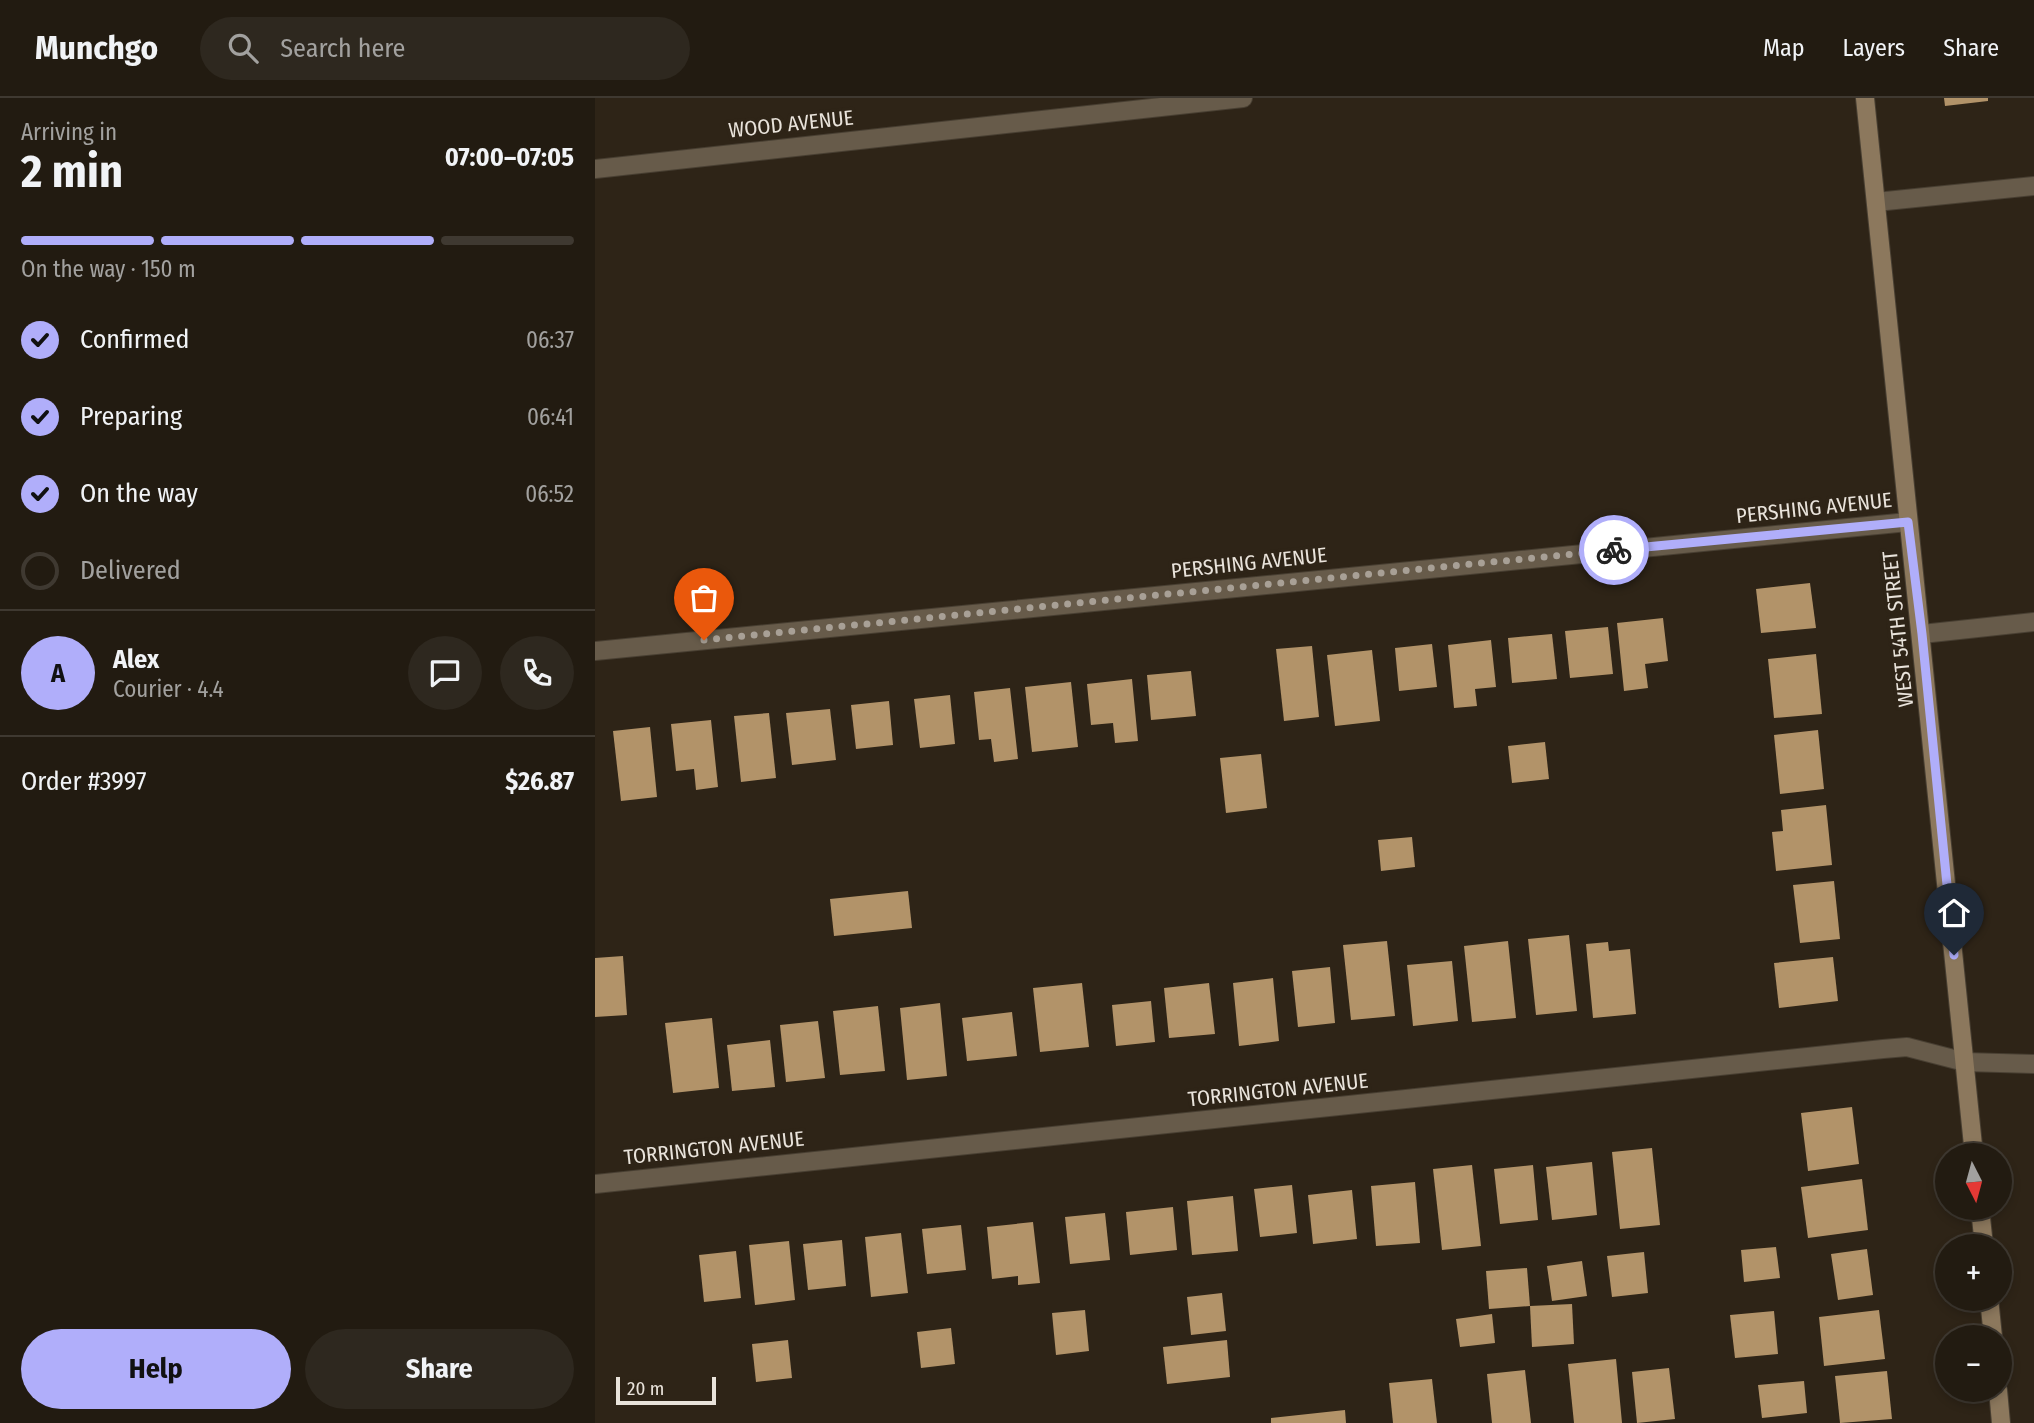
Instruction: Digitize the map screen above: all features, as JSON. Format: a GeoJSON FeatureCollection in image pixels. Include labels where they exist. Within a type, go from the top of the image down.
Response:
{"type":"FeatureCollection","features":[{"type":"Feature","properties":{"kind":"street","name":"WOOD AVENUE"},"geometry":{"type":"LineString","coordinates":[[595,169],[1243,98]]}},
{"type":"Feature","properties":{"kind":"street","name":"WEST 54TH STREET"},"geometry":{"type":"LineString","coordinates":[[1865,98],[1974,1143]]}},
{"type":"Feature","properties":{"kind":"street"},"geometry":{"type":"LineString","coordinates":[[1876,202],[2034,186]]}},
{"type":"Feature","properties":{"kind":"street","name":"PERSHING AVENUE"},"geometry":{"type":"LineString","coordinates":[[595,651],[1908,522]]}},
{"type":"Feature","properties":{"kind":"street"},"geometry":{"type":"LineString","coordinates":[[1922,634],[2034,622]]}},
{"type":"Feature","properties":{"kind":"street","name":"TORRINGTON AVENUE"},"geometry":{"type":"LineString","coordinates":[[595,1184],[1907,1047],[1965,1062],[2034,1065]]}},
{"type":"Feature","properties":{"kind":"street"},"geometry":{"type":"LineString","coordinates":[[1999,1402],[2001,1423]]}},
{"type":"Feature","properties":{"kind":"building"},"geometry":{"type":"Polygon","coordinates":[[[1944,98],[1988,98],[1988,101],[1945,106],[1944,98]]]}},
{"type":"Feature","properties":{"kind":"building"},"geometry":{"type":"Polygon","coordinates":[[[1810,583],[1816,628],[1761,633],[1756,589],[1810,583]]]}},
{"type":"Feature","properties":{"kind":"building"},"geometry":{"type":"Polygon","coordinates":[[[1663,618],[1668,661],[1645,664],[1648,688],[1624,691],[1617,623],[1663,618]]]}},
{"type":"Feature","properties":{"kind":"building"},"geometry":{"type":"Polygon","coordinates":[[[1608,627],[1613,674],[1570,678],[1565,631],[1608,627]]]}},
{"type":"Feature","properties":{"kind":"building"},"geometry":{"type":"Polygon","coordinates":[[[1552,634],[1557,679],[1512,683],[1508,638],[1552,634]]]}},
{"type":"Feature","properties":{"kind":"building"},"geometry":{"type":"Polygon","coordinates":[[[1491,640],[1496,687],[1475,689],[1477,706],[1454,708],[1448,645],[1491,640]]]}},
{"type":"Feature","properties":{"kind":"building"},"geometry":{"type":"Polygon","coordinates":[[[1432,644],[1437,687],[1399,691],[1395,648],[1432,644]]]}},
{"type":"Feature","properties":{"kind":"building"},"geometry":{"type":"Polygon","coordinates":[[[1312,646],[1319,717],[1284,721],[1276,649],[1312,646]]]}},
{"type":"Feature","properties":{"kind":"building"},"geometry":{"type":"Polygon","coordinates":[[[1372,650],[1380,721],[1335,726],[1327,655],[1372,650]]]}},
{"type":"Feature","properties":{"kind":"building"},"geometry":{"type":"Polygon","coordinates":[[[1816,654],[1822,714],[1774,718],[1768,659],[1816,654]]]}},
{"type":"Feature","properties":{"kind":"building"},"geometry":{"type":"Polygon","coordinates":[[[1191,671],[1196,716],[1151,720],[1147,675],[1191,671]]]}},
{"type":"Feature","properties":{"kind":"building"},"geometry":{"type":"Polygon","coordinates":[[[1132,679],[1138,741],[1115,743],[1113,723],[1091,725],[1087,684],[1132,679]]]}},
{"type":"Feature","properties":{"kind":"building"},"geometry":{"type":"Polygon","coordinates":[[[1071,682],[1078,747],[1032,752],[1025,687],[1071,682]]]}},
{"type":"Feature","properties":{"kind":"building"},"geometry":{"type":"Polygon","coordinates":[[[1010,688],[1018,759],[994,762],[991,739],[979,740],[974,692],[1010,688]]]}},
{"type":"Feature","properties":{"kind":"building"},"geometry":{"type":"Polygon","coordinates":[[[950,695],[955,744],[920,748],[914,699],[950,695]]]}},
{"type":"Feature","properties":{"kind":"building"},"geometry":{"type":"Polygon","coordinates":[[[889,701],[893,745],[856,749],[851,705],[889,701]]]}},
{"type":"Feature","properties":{"kind":"building"},"geometry":{"type":"Polygon","coordinates":[[[830,709],[836,760],[792,765],[786,713],[830,709]]]}},
{"type":"Feature","properties":{"kind":"building"},"geometry":{"type":"Polygon","coordinates":[[[769,713],[776,778],[741,782],[734,716],[769,713]]]}},
{"type":"Feature","properties":{"kind":"building"},"geometry":{"type":"Polygon","coordinates":[[[711,720],[718,787],[696,790],[694,769],[676,771],[671,724],[711,720]]]}},
{"type":"Feature","properties":{"kind":"building"},"geometry":{"type":"Polygon","coordinates":[[[650,727],[657,797],[621,801],[613,731],[650,727]]]}},
{"type":"Feature","properties":{"kind":"building"},"geometry":{"type":"Polygon","coordinates":[[[1818,730],[1824,789],[1780,794],[1774,735],[1818,730]]]}},
{"type":"Feature","properties":{"kind":"building"},"geometry":{"type":"Polygon","coordinates":[[[1545,742],[1549,779],[1512,783],[1508,746],[1545,742]]]}},
{"type":"Feature","properties":{"kind":"building"},"geometry":{"type":"Polygon","coordinates":[[[1261,754],[1267,808],[1226,813],[1220,758],[1261,754]]]}},
{"type":"Feature","properties":{"kind":"building"},"geometry":{"type":"Polygon","coordinates":[[[1826,805],[1832,865],[1776,871],[1772,832],[1783,831],[1781,810],[1826,805]]]}},
{"type":"Feature","properties":{"kind":"building"},"geometry":{"type":"Polygon","coordinates":[[[1412,837],[1415,867],[1381,871],[1378,840],[1412,837]]]}},
{"type":"Feature","properties":{"kind":"building"},"geometry":{"type":"Polygon","coordinates":[[[1834,881],[1840,939],[1800,943],[1793,885],[1834,881]]]}},
{"type":"Feature","properties":{"kind":"building"},"geometry":{"type":"Polygon","coordinates":[[[908,891],[912,928],[834,936],[830,899],[908,891]]]}},
{"type":"Feature","properties":{"kind":"building"},"geometry":{"type":"Polygon","coordinates":[[[1569,935],[1577,1011],[1536,1015],[1528,939],[1569,935]]]}},
{"type":"Feature","properties":{"kind":"building"},"geometry":{"type":"Polygon","coordinates":[[[1387,941],[1395,1016],[1351,1020],[1343,945],[1387,941]]]}},
{"type":"Feature","properties":{"kind":"building"},"geometry":{"type":"Polygon","coordinates":[[[1508,941],[1516,1018],[1472,1022],[1464,946],[1508,941]]]}},
{"type":"Feature","properties":{"kind":"building"},"geometry":{"type":"Polygon","coordinates":[[[1608,942],[1609,951],[1630,949],[1636,1014],[1593,1018],[1586,944],[1608,942]]]}},
{"type":"Feature","properties":{"kind":"building"},"geometry":{"type":"Polygon","coordinates":[[[623,956],[627,1015],[595,1017],[595,958],[623,956]]]}},
{"type":"Feature","properties":{"kind":"building"},"geometry":{"type":"Polygon","coordinates":[[[1833,957],[1838,1001],[1779,1008],[1774,963],[1833,957]]]}},
{"type":"Feature","properties":{"kind":"building"},"geometry":{"type":"Polygon","coordinates":[[[1452,961],[1458,1021],[1413,1026],[1407,965],[1452,961]]]}},
{"type":"Feature","properties":{"kind":"building"},"geometry":{"type":"Polygon","coordinates":[[[1330,967],[1335,1023],[1298,1027],[1292,971],[1330,967]]]}},
{"type":"Feature","properties":{"kind":"building"},"geometry":{"type":"Polygon","coordinates":[[[1273,978],[1279,1041],[1239,1046],[1233,983],[1273,978]]]}},
{"type":"Feature","properties":{"kind":"building"},"geometry":{"type":"Polygon","coordinates":[[[1082,983],[1089,1047],[1040,1052],[1033,988],[1082,983]]]}},
{"type":"Feature","properties":{"kind":"building"},"geometry":{"type":"Polygon","coordinates":[[[1209,983],[1215,1034],[1169,1038],[1164,988],[1209,983]]]}},
{"type":"Feature","properties":{"kind":"building"},"geometry":{"type":"Polygon","coordinates":[[[1151,1001],[1155,1042],[1116,1046],[1112,1005],[1151,1001]]]}},
{"type":"Feature","properties":{"kind":"building"},"geometry":{"type":"Polygon","coordinates":[[[940,1003],[947,1076],[907,1080],[900,1008],[940,1003]]]}},
{"type":"Feature","properties":{"kind":"building"},"geometry":{"type":"Polygon","coordinates":[[[878,1006],[885,1071],[840,1075],[833,1011],[878,1006]]]}},
{"type":"Feature","properties":{"kind":"building"},"geometry":{"type":"Polygon","coordinates":[[[1012,1012],[1017,1056],[967,1061],[962,1018],[1012,1012]]]}},
{"type":"Feature","properties":{"kind":"building"},"geometry":{"type":"Polygon","coordinates":[[[712,1018],[719,1088],[673,1093],[665,1023],[712,1018]]]}},
{"type":"Feature","properties":{"kind":"building"},"geometry":{"type":"Polygon","coordinates":[[[818,1021],[825,1078],[786,1082],[780,1025],[818,1021]]]}},
{"type":"Feature","properties":{"kind":"building"},"geometry":{"type":"Polygon","coordinates":[[[770,1040],[775,1087],[732,1091],[727,1045],[770,1040]]]}},
{"type":"Feature","properties":{"kind":"building"},"geometry":{"type":"Polygon","coordinates":[[[1852,1107],[1859,1164],[1808,1171],[1801,1113],[1852,1107]]]}},
{"type":"Feature","properties":{"kind":"building"},"geometry":{"type":"Polygon","coordinates":[[[1652,1148],[1660,1225],[1620,1229],[1612,1152],[1652,1148]]]}},
{"type":"Feature","properties":{"kind":"building"},"geometry":{"type":"Polygon","coordinates":[[[1592,1162],[1597,1215],[1552,1220],[1546,1167],[1592,1162]]]}},
{"type":"Feature","properties":{"kind":"building"},"geometry":{"type":"Polygon","coordinates":[[[1472,1165],[1481,1246],[1442,1250],[1433,1169],[1472,1165]]]}},
{"type":"Feature","properties":{"kind":"building"},"geometry":{"type":"Polygon","coordinates":[[[1533,1165],[1538,1220],[1500,1224],[1494,1169],[1533,1165]]]}},
{"type":"Feature","properties":{"kind":"building"},"geometry":{"type":"Polygon","coordinates":[[[1862,1179],[1868,1230],[1808,1238],[1801,1187],[1862,1179]]]}},
{"type":"Feature","properties":{"kind":"building"},"geometry":{"type":"Polygon","coordinates":[[[1415,1182],[1420,1243],[1376,1246],[1371,1186],[1415,1182]]]}},
{"type":"Feature","properties":{"kind":"building"},"geometry":{"type":"Polygon","coordinates":[[[1292,1185],[1297,1233],[1260,1237],[1254,1189],[1292,1185]]]}},
{"type":"Feature","properties":{"kind":"building"},"geometry":{"type":"Polygon","coordinates":[[[1352,1190],[1357,1239],[1313,1244],[1308,1195],[1352,1190]]]}},
{"type":"Feature","properties":{"kind":"building"},"geometry":{"type":"Polygon","coordinates":[[[1233,1196],[1238,1251],[1192,1255],[1187,1201],[1233,1196]]]}},
{"type":"Feature","properties":{"kind":"building"},"geometry":{"type":"Polygon","coordinates":[[[1173,1207],[1177,1250],[1130,1255],[1126,1212],[1173,1207]]]}},
{"type":"Feature","properties":{"kind":"building"},"geometry":{"type":"Polygon","coordinates":[[[1105,1213],[1110,1260],[1070,1264],[1065,1217],[1105,1213]]]}},
{"type":"Feature","properties":{"kind":"building"},"geometry":{"type":"Polygon","coordinates":[[[1033,1222],[1040,1283],[1018,1285],[1018,1276],[992,1279],[987,1227],[1033,1222]]]}},
{"type":"Feature","properties":{"kind":"building"},"geometry":{"type":"Polygon","coordinates":[[[961,1225],[966,1270],[927,1274],[922,1229],[961,1225]]]}},
{"type":"Feature","properties":{"kind":"building"},"geometry":{"type":"Polygon","coordinates":[[[901,1233],[908,1293],[871,1297],[865,1237],[901,1233]]]}},
{"type":"Feature","properties":{"kind":"building"},"geometry":{"type":"Polygon","coordinates":[[[842,1240],[846,1286],[808,1290],[803,1244],[842,1240]]]}},
{"type":"Feature","properties":{"kind":"building"},"geometry":{"type":"Polygon","coordinates":[[[789,1241],[795,1300],[755,1305],[749,1245],[789,1241]]]}},
{"type":"Feature","properties":{"kind":"building"},"geometry":{"type":"Polygon","coordinates":[[[1776,1247],[1780,1278],[1744,1282],[1741,1250],[1776,1247]]]}},
{"type":"Feature","properties":{"kind":"building"},"geometry":{"type":"Polygon","coordinates":[[[1867,1249],[1873,1295],[1838,1300],[1831,1254],[1867,1249]]]}},
{"type":"Feature","properties":{"kind":"building"},"geometry":{"type":"Polygon","coordinates":[[[736,1251],[741,1298],[704,1302],[699,1255],[736,1251]]]}},
{"type":"Feature","properties":{"kind":"building"},"geometry":{"type":"Polygon","coordinates":[[[1644,1252],[1648,1293],[1612,1297],[1607,1256],[1644,1252]]]}},
{"type":"Feature","properties":{"kind":"building"},"geometry":{"type":"Polygon","coordinates":[[[1582,1261],[1587,1296],[1552,1301],[1547,1266],[1582,1261]]]}},
{"type":"Feature","properties":{"kind":"building"},"geometry":{"type":"Polygon","coordinates":[[[1527,1268],[1530,1306],[1489,1309],[1486,1271],[1527,1268]]]}},
{"type":"Feature","properties":{"kind":"building"},"geometry":{"type":"Polygon","coordinates":[[[1222,1293],[1226,1331],[1191,1335],[1187,1297],[1222,1293]]]}},
{"type":"Feature","properties":{"kind":"building"},"geometry":{"type":"Polygon","coordinates":[[[1572,1304],[1574,1344],[1532,1347],[1530,1306],[1572,1304]]]}},
{"type":"Feature","properties":{"kind":"building"},"geometry":{"type":"Polygon","coordinates":[[[1085,1310],[1089,1351],[1056,1355],[1052,1313],[1085,1310]]]}},
{"type":"Feature","properties":{"kind":"building"},"geometry":{"type":"Polygon","coordinates":[[[1879,1310],[1885,1359],[1824,1366],[1819,1317],[1879,1310]]]}},
{"type":"Feature","properties":{"kind":"building"},"geometry":{"type":"Polygon","coordinates":[[[1774,1311],[1778,1354],[1735,1358],[1730,1315],[1774,1311]]]}},
{"type":"Feature","properties":{"kind":"building"},"geometry":{"type":"Polygon","coordinates":[[[1492,1314],[1495,1343],[1460,1347],[1456,1319],[1492,1314]]]}},
{"type":"Feature","properties":{"kind":"building"},"geometry":{"type":"Polygon","coordinates":[[[951,1328],[955,1364],[921,1368],[917,1332],[951,1328]]]}},
{"type":"Feature","properties":{"kind":"building"},"geometry":{"type":"Polygon","coordinates":[[[788,1340],[792,1378],[756,1382],[752,1344],[788,1340]]]}},
{"type":"Feature","properties":{"kind":"building"},"geometry":{"type":"Polygon","coordinates":[[[1227,1340],[1230,1377],[1167,1384],[1163,1347],[1227,1340]]]}},
{"type":"Feature","properties":{"kind":"building"},"geometry":{"type":"Polygon","coordinates":[[[1616,1359],[1622,1423],[1574,1423],[1568,1364],[1616,1359]]]}},
{"type":"Feature","properties":{"kind":"building"},"geometry":{"type":"Polygon","coordinates":[[[1669,1368],[1675,1419],[1637,1423],[1632,1372],[1669,1368]]]}},
{"type":"Feature","properties":{"kind":"building"},"geometry":{"type":"Polygon","coordinates":[[[1525,1370],[1531,1423],[1492,1423],[1487,1374],[1525,1370]]]}},
{"type":"Feature","properties":{"kind":"building"},"geometry":{"type":"Polygon","coordinates":[[[1887,1371],[1892,1419],[1840,1423],[1835,1376],[1887,1371]]]}},
{"type":"Feature","properties":{"kind":"building"},"geometry":{"type":"Polygon","coordinates":[[[1432,1379],[1437,1423],[1393,1423],[1389,1383],[1432,1379]]]}},
{"type":"Feature","properties":{"kind":"building"},"geometry":{"type":"Polygon","coordinates":[[[1804,1381],[1807,1413],[1762,1418],[1758,1385],[1804,1381]]]}},
{"type":"Feature","properties":{"kind":"building"},"geometry":{"type":"Polygon","coordinates":[[[1345,1410],[1346,1423],[1271,1423],[1271,1418],[1345,1410]]]}},
{"type":"Feature","properties":{"kind":"way so far"},"geometry":{"type":"LineString","coordinates":[[704,640],[1614,550]]}},
{"type":"Feature","properties":{"kind":"route"},"geometry":{"type":"LineString","coordinates":[[1614,550],[1908,522],[1954,955]]}}]}
